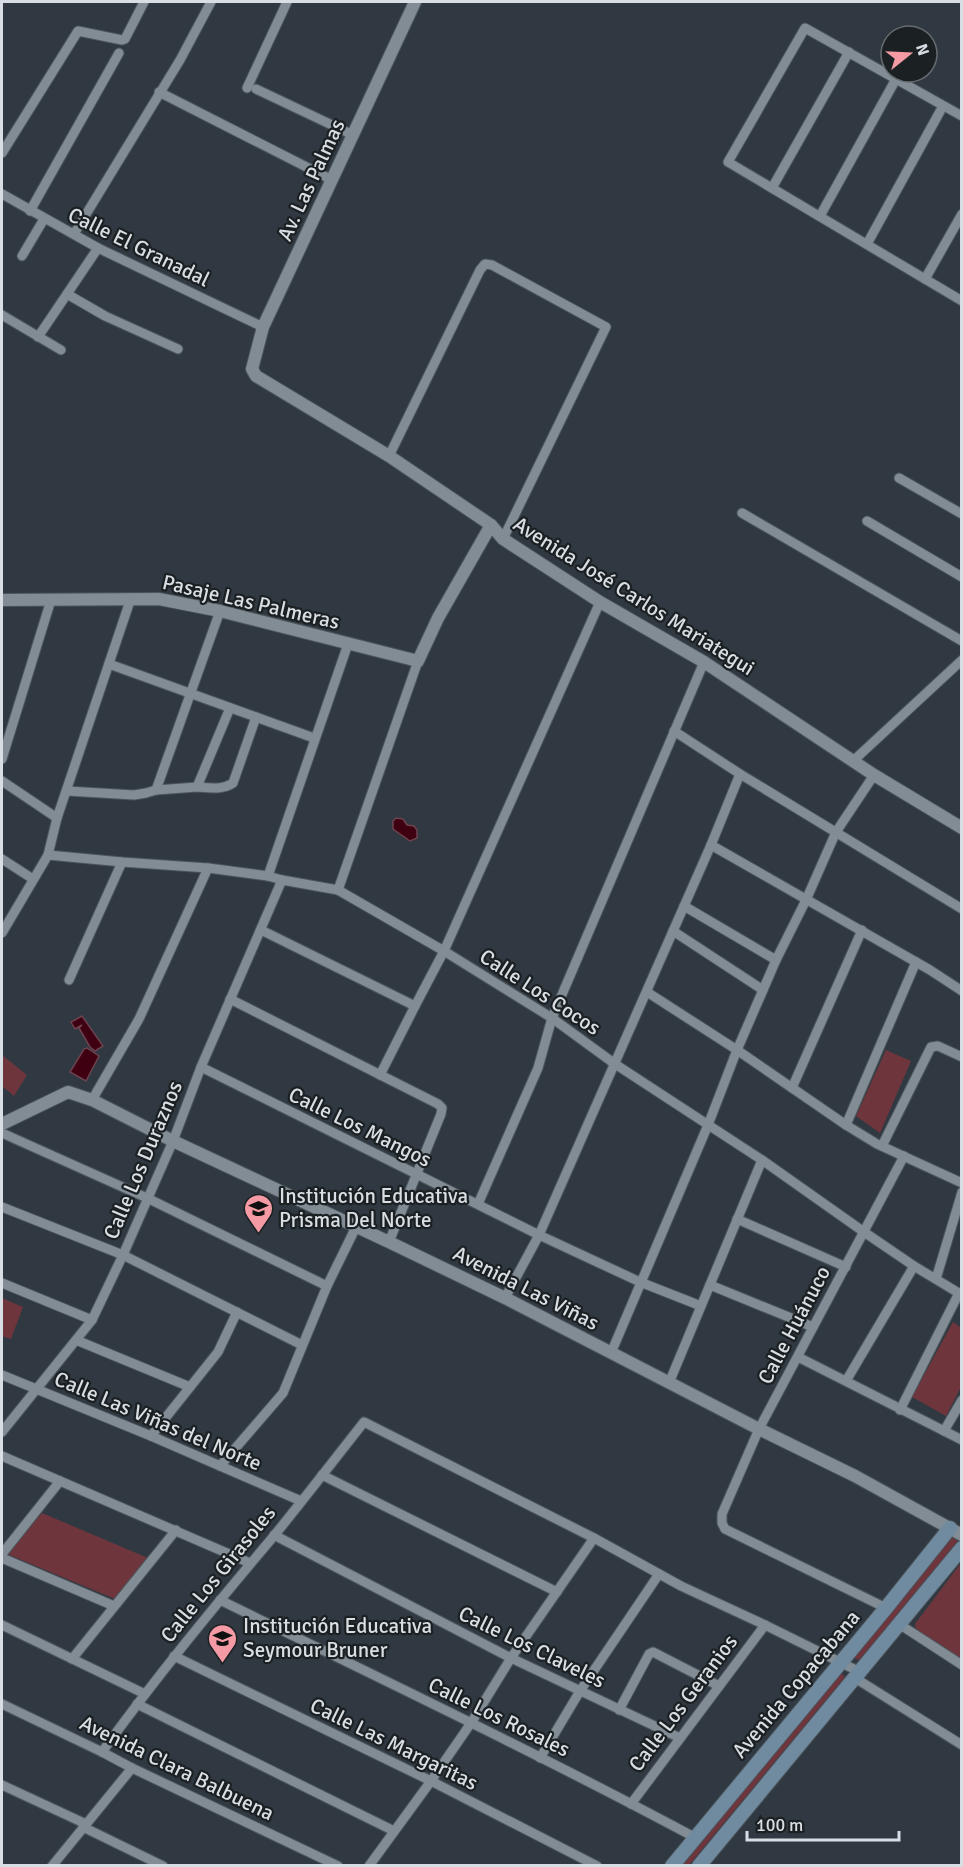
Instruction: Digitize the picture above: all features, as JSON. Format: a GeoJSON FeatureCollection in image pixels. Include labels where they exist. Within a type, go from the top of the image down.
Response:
{"type":"FeatureCollection","features":[{"type":"Feature","properties":{"kind":"main road","name":"Avenida Copacabana"},"geometry":{"type":"LineString","coordinates":[[672,1866],[886,1608],[958,1531]]}},
{"type":"Feature","properties":{"kind":"main road","name":"Avenida Copacabana"},"geometry":{"type":"LineString","coordinates":[[699,1866],[962,1548]]}},
{"type":"Feature","properties":{"kind":"street"},"geometry":{"type":"LineString","coordinates":[[2,153],[78,31],[125,39],[144,2]]}},
{"type":"Feature","properties":{"kind":"street"},"geometry":{"type":"LineString","coordinates":[[74,234],[180,60],[211,2]]}},
{"type":"Feature","properties":{"kind":"street"},"geometry":{"type":"LineString","coordinates":[[286,2],[252,88],[353,135]]}},
{"type":"Feature","properties":{"kind":"street","name":"Av. Las Palmas"},"geometry":{"type":"LineString","coordinates":[[256,376],[252,369],[263,327],[416,2]]}},
{"type":"Feature","properties":{"kind":"street"},"geometry":{"type":"LineString","coordinates":[[879,69],[805,28],[728,162],[962,301]]}},
{"type":"Feature","properties":{"kind":"street"},"geometry":{"type":"LineString","coordinates":[[772,188],[849,52]]}},
{"type":"Feature","properties":{"kind":"street"},"geometry":{"type":"LineString","coordinates":[[30,211],[119,53]]}},
{"type":"Feature","properties":{"kind":"street"},"geometry":{"type":"LineString","coordinates":[[820,216],[893,84]]}},
{"type":"Feature","properties":{"kind":"street"},"geometry":{"type":"LineString","coordinates":[[905,84],[962,116]]}},
{"type":"Feature","properties":{"kind":"street"},"geometry":{"type":"LineString","coordinates":[[159,92],[332,180]]}},
{"type":"Feature","properties":{"kind":"street"},"geometry":{"type":"LineString","coordinates":[[867,244],[943,106]]}},
{"type":"Feature","properties":{"kind":"street","name":"Calle El Granadal"},"geometry":{"type":"LineString","coordinates":[[2,194],[98,248],[263,327]]}},
{"type":"Feature","properties":{"kind":"street"},"geometry":{"type":"LineString","coordinates":[[925,279],[962,214]]}},
{"type":"Feature","properties":{"kind":"street"},"geometry":{"type":"LineString","coordinates":[[22,256],[44,219]]}},
{"type":"Feature","properties":{"kind":"street"},"geometry":{"type":"LineString","coordinates":[[38,337],[98,248]]}},
{"type":"Feature","properties":{"kind":"street"},"geometry":{"type":"LineString","coordinates":[[389,456],[485,264],[492,265],[606,327],[503,539]]}},
{"type":"Feature","properties":{"kind":"street"},"geometry":{"type":"LineString","coordinates":[[67,294],[105,316],[178,349]]}},
{"type":"Feature","properties":{"kind":"street"},"geometry":{"type":"LineString","coordinates":[[2,315],[61,351]]}},
{"type":"Feature","properties":{"kind":"street","name":"Avenida José Carlos Mariategui"},"geometry":{"type":"LineString","coordinates":[[256,376],[389,456],[491,525],[503,539],[600,602],[704,662],[874,775],[962,828]]}},
{"type":"Feature","properties":{"kind":"street"},"geometry":{"type":"LineString","coordinates":[[899,478],[962,514]]}},
{"type":"Feature","properties":{"kind":"street"},"geometry":{"type":"LineString","coordinates":[[742,513],[962,641]]}},
{"type":"Feature","properties":{"kind":"street"},"geometry":{"type":"LineString","coordinates":[[867,521],[962,578]]}},
{"type":"Feature","properties":{"kind":"street"},"geometry":{"type":"LineString","coordinates":[[338,890],[418,661],[438,618],[491,525]]}},
{"type":"Feature","properties":{"kind":"street"},"geometry":{"type":"LineString","coordinates":[[2,933],[48,855],[57,818],[131,598]]}},
{"type":"Feature","properties":{"kind":"street","name":"Pasaje Las Palmeras"},"geometry":{"type":"LineString","coordinates":[[2,600],[159,598],[418,661]]}},
{"type":"Feature","properties":{"kind":"street"},"geometry":{"type":"LineString","coordinates":[[2,759],[51,600]]}},
{"type":"Feature","properties":{"kind":"street"},"geometry":{"type":"LineString","coordinates":[[380,1075],[444,951],[600,602]]}},
{"type":"Feature","properties":{"kind":"street"},"geometry":{"type":"LineString","coordinates":[[156,790],[220,612]]}},
{"type":"Feature","properties":{"kind":"street"},"geometry":{"type":"LineString","coordinates":[[268,876],[348,644]]}},
{"type":"Feature","properties":{"kind":"street"},"geometry":{"type":"LineString","coordinates":[[853,761],[962,660]]}},
{"type":"Feature","properties":{"kind":"street"},"geometry":{"type":"LineString","coordinates":[[478,1204],[538,1068],[552,1018],[704,662]]}},
{"type":"Feature","properties":{"kind":"street"},"geometry":{"type":"LineString","coordinates":[[109,664],[314,738]]}},
{"type":"Feature","properties":{"kind":"street"},"geometry":{"type":"LineString","coordinates":[[198,787],[230,708]]}},
{"type":"Feature","properties":{"kind":"street"},"geometry":{"type":"LineString","coordinates":[[67,790],[134,795],[156,790],[228,787],[233,783],[256,717]]}},
{"type":"Feature","properties":{"kind":"street"},"geometry":{"type":"LineString","coordinates":[[674,731],[740,774],[962,909]]}},
{"type":"Feature","properties":{"kind":"street"},"geometry":{"type":"LineString","coordinates":[[505,1298],[539,1234],[647,992],[740,774]]}},
{"type":"Feature","properties":{"kind":"street"},"geometry":{"type":"LineString","coordinates":[[611,1353],[776,960],[836,832],[874,775]]}},
{"type":"Feature","properties":{"kind":"street"},"geometry":{"type":"LineString","coordinates":[[2,781],[57,818]]}},
{"type":"Feature","properties":{"kind":"street"},"geometry":{"type":"LineString","coordinates":[[711,844],[862,930],[962,991]]}},
{"type":"Feature","properties":{"kind":"street","name":"Calle Los Cocos"},"geometry":{"type":"LineString","coordinates":[[48,855],[208,868],[268,876],[338,890],[444,951],[552,1018],[615,1064],[762,1160],[914,1266],[960,1294]]}},
{"type":"Feature","properties":{"kind":"street"},"geometry":{"type":"LineString","coordinates":[[2,858],[33,879]]}},
{"type":"Feature","properties":{"kind":"street"},"geometry":{"type":"LineString","coordinates":[[69,980],[122,862]]}},
{"type":"Feature","properties":{"kind":"street"},"geometry":{"type":"LineString","coordinates":[[92,1100],[139,1019],[208,868]]}},
{"type":"Feature","properties":{"kind":"street","name":"Calle Los Duraznos"},"geometry":{"type":"LineString","coordinates":[[2,1432],[92,1320],[173,1141],[201,1067],[282,880]]}},
{"type":"Feature","properties":{"kind":"street"},"geometry":{"type":"LineString","coordinates":[[684,906],[776,960]]}},
{"type":"Feature","properties":{"kind":"street"},"geometry":{"type":"LineString","coordinates":[[261,930],[415,1006]]}},
{"type":"Feature","properties":{"kind":"street"},"geometry":{"type":"LineString","coordinates":[[792,1088],[862,930]]}},
{"type":"Feature","properties":{"kind":"street"},"geometry":{"type":"LineString","coordinates":[[673,931],[763,990]]}},
{"type":"Feature","properties":{"kind":"street"},"geometry":{"type":"LineString","coordinates":[[846,1125],[916,962]]}},
{"type":"Feature","properties":{"kind":"street"},"geometry":{"type":"LineString","coordinates":[[647,992],[846,1125],[882,1146],[962,1183]]}},
{"type":"Feature","properties":{"kind":"street"},"geometry":{"type":"LineString","coordinates":[[230,999],[442,1108],[389,1242]]}},
{"type":"Feature","properties":{"kind":"street"},"geometry":{"type":"LineString","coordinates":[[882,1146],[931,1047],[938,1046],[962,1057]]}},
{"type":"Feature","properties":{"kind":"street","name":"Calle Los Mangos"},"geometry":{"type":"LineString","coordinates":[[201,1067],[417,1176],[640,1282],[701,1306]]}},
{"type":"Feature","properties":{"kind":"street","name":"Avenida Las Viñas"},"geometry":{"type":"LineString","coordinates":[[2,1124],[68,1092],[92,1100],[173,1141],[505,1298],[958,1531]]}},
{"type":"Feature","properties":{"kind":"street"},"geometry":{"type":"LineString","coordinates":[[2,1132],[147,1198],[327,1286]]}},
{"type":"Feature","properties":{"kind":"street","name":"Calle Huánuco"},"geometry":{"type":"LineString","coordinates":[[886,1608],[725,1528],[722,1523],[722,1514],[759,1429],[904,1156]]}},
{"type":"Feature","properties":{"kind":"street"},"geometry":{"type":"LineString","coordinates":[[669,1383],[762,1160]]}},
{"type":"Feature","properties":{"kind":"street"},"geometry":{"type":"LineString","coordinates":[[936,1279],[962,1192]]}},
{"type":"Feature","properties":{"kind":"street"},"geometry":{"type":"LineString","coordinates":[[2,1207],[123,1255],[302,1345]]}},
{"type":"Feature","properties":{"kind":"street"},"geometry":{"type":"LineString","coordinates":[[737,1219],[846,1267]]}},
{"type":"Feature","properties":{"kind":"street"},"geometry":{"type":"LineString","coordinates":[[220,1466],[283,1393],[327,1286],[356,1227]]}},
{"type":"Feature","properties":{"kind":"street"},"geometry":{"type":"LineString","coordinates":[[846,1381],[914,1266]]}},
{"type":"Feature","properties":{"kind":"street"},"geometry":{"type":"LineString","coordinates":[[2,1283],[92,1320]]}},
{"type":"Feature","properties":{"kind":"street"},"geometry":{"type":"LineString","coordinates":[[710,1285],[813,1327]]}},
{"type":"Feature","properties":{"kind":"street"},"geometry":{"type":"LineString","coordinates":[[900,1410],[960,1294]]}},
{"type":"Feature","properties":{"kind":"street"},"geometry":{"type":"LineString","coordinates":[[151,1436],[218,1352],[237,1312]]}},
{"type":"Feature","properties":{"kind":"street"},"geometry":{"type":"LineString","coordinates":[[75,1340],[190,1387]]}},
{"type":"Feature","properties":{"kind":"street"},"geometry":{"type":"LineString","coordinates":[[798,1357],[962,1440]]}},
{"type":"Feature","properties":{"kind":"street","name":"Calle Las Viñas del Norte"},"geometry":{"type":"LineString","coordinates":[[2,1375],[301,1501]]}},
{"type":"Feature","properties":{"kind":"street"},"geometry":{"type":"LineString","coordinates":[[944,1431],[962,1400]]}},
{"type":"Feature","properties":{"kind":"street","name":"Calle Los Girasoles"},"geometry":{"type":"LineString","coordinates":[[102,1752],[174,1656],[364,1422],[594,1538]]}},
{"type":"Feature","properties":{"kind":"street"},"geometry":{"type":"LineString","coordinates":[[2,1456],[250,1563]]}},
{"type":"Feature","properties":{"kind":"street"},"geometry":{"type":"LineString","coordinates":[[322,1475],[557,1592]]}},
{"type":"Feature","properties":{"kind":"street"},"geometry":{"type":"LineString","coordinates":[[60,1481],[2,1556],[114,1606]]}},
{"type":"Feature","properties":{"kind":"street"},"geometry":{"type":"LineString","coordinates":[[72,1659],[176,1530]]}},
{"type":"Feature","properties":{"kind":"street","name":"Calle Los Claveles"},"geometry":{"type":"LineString","coordinates":[[274,1535],[511,1658],[680,1738]]}},
{"type":"Feature","properties":{"kind":"street"},"geometry":{"type":"LineString","coordinates":[[369,1866],[471,1723],[511,1658],[594,1538],[658,1574],[840,1662],[962,1745]]}},
{"type":"Feature","properties":{"kind":"street"},"geometry":{"type":"LineString","coordinates":[[540,1758],[580,1691],[658,1574]]}},
{"type":"Feature","properties":{"kind":"street","name":"Calle Los Rosales"},"geometry":{"type":"LineString","coordinates":[[220,1600],[471,1723],[696,1838]]}},
{"type":"Feature","properties":{"kind":"street"},"geometry":{"type":"LineString","coordinates":[[899,1624],[962,1665]]}},
{"type":"Feature","properties":{"kind":"street"},"geometry":{"type":"LineString","coordinates":[[2,1625],[145,1694]]}},
{"type":"Feature","properties":{"kind":"street","name":"Calle Los Geranios"},"geometry":{"type":"LineString","coordinates":[[631,1804],[765,1625]]}},
{"type":"Feature","properties":{"kind":"street"},"geometry":{"type":"LineString","coordinates":[[619,1710],[653,1652],[719,1686]]}},
{"type":"Feature","properties":{"kind":"street","name":"Calle Las Margaritas"},"geometry":{"type":"LineString","coordinates":[[174,1656],[431,1781],[597,1866]]}},
{"type":"Feature","properties":{"kind":"street","name":"Avenida Clara Balbuena"},"geometry":{"type":"LineString","coordinates":[[2,1704],[337,1866]]}},
{"type":"Feature","properties":{"kind":"street"},"geometry":{"type":"LineString","coordinates":[[136,1704],[394,1831]]}},
{"type":"Feature","properties":{"kind":"street"},"geometry":{"type":"LineString","coordinates":[[52,1866],[132,1768]]}},
{"type":"Feature","properties":{"kind":"street"},"geometry":{"type":"LineString","coordinates":[[2,1785],[156,1864]]}},
{"type":"Feature","properties":{"kind":"shaded area"},"geometry":{"type":"Polygon","coordinates":[[[396,818],[403,819],[407,825],[414,826],[417,830],[417,838],[410,841],[393,829],[393,821],[396,818]]]}},
{"type":"Feature","properties":{"kind":"shaded area"},"geometry":{"type":"Polygon","coordinates":[[[82,1016],[103,1046],[95,1051],[90,1047],[79,1028],[82,1025],[75,1029],[71,1022],[82,1016]]]}},
{"type":"Feature","properties":{"kind":"shaded area"},"geometry":{"type":"Polygon","coordinates":[[[87,1048],[99,1056],[86,1081],[70,1072],[84,1049],[87,1048]]]}},
{"type":"Feature","properties":{"kind":"shaded area"},"geometry":{"type":"Polygon","coordinates":[[[886,1050],[911,1061],[880,1133],[856,1116],[886,1050]]]}},
{"type":"Feature","properties":{"kind":"shaded area"},"geometry":{"type":"Polygon","coordinates":[[[2,1055],[27,1075],[14,1096],[2,1086],[2,1055]]]}},
{"type":"Feature","properties":{"kind":"shaded area"},"geometry":{"type":"Polygon","coordinates":[[[2,1298],[23,1307],[11,1339],[2,1336],[2,1298]]]}},
{"type":"Feature","properties":{"kind":"shaded area"},"geometry":{"type":"Polygon","coordinates":[[[953,1322],[961,1328],[961,1387],[946,1416],[912,1397],[953,1322]]]}},
{"type":"Feature","properties":{"kind":"shaded area"},"geometry":{"type":"Polygon","coordinates":[[[42,1513],[148,1558],[115,1599],[7,1554],[42,1513]]]}},
{"type":"Feature","properties":{"kind":"shaded area"},"geometry":{"type":"Polygon","coordinates":[[[951,1538],[956,1538],[957,1542],[861,1658],[858,1660],[855,1658],[855,1655],[951,1538]]]}},
{"type":"Feature","properties":{"kind":"shaded area"},"geometry":{"type":"Polygon","coordinates":[[[961,1563],[961,1659],[916,1631],[915,1624],[961,1563]]]}},
{"type":"Feature","properties":{"kind":"shaded area"},"geometry":{"type":"Polygon","coordinates":[[[841,1673],[845,1677],[689,1865],[681,1866],[841,1673]]]}},
{"type":"Feature","properties":{"kind":"place","name":"Institución Educativa Prisma Del Norte"},"geometry":{"type":"Point","coordinates":[258,1234]}},
{"type":"Feature","properties":{"kind":"place","name":"Institución Educativa Seymour Bruner"},"geometry":{"type":"Point","coordinates":[222,1664]}}]}
